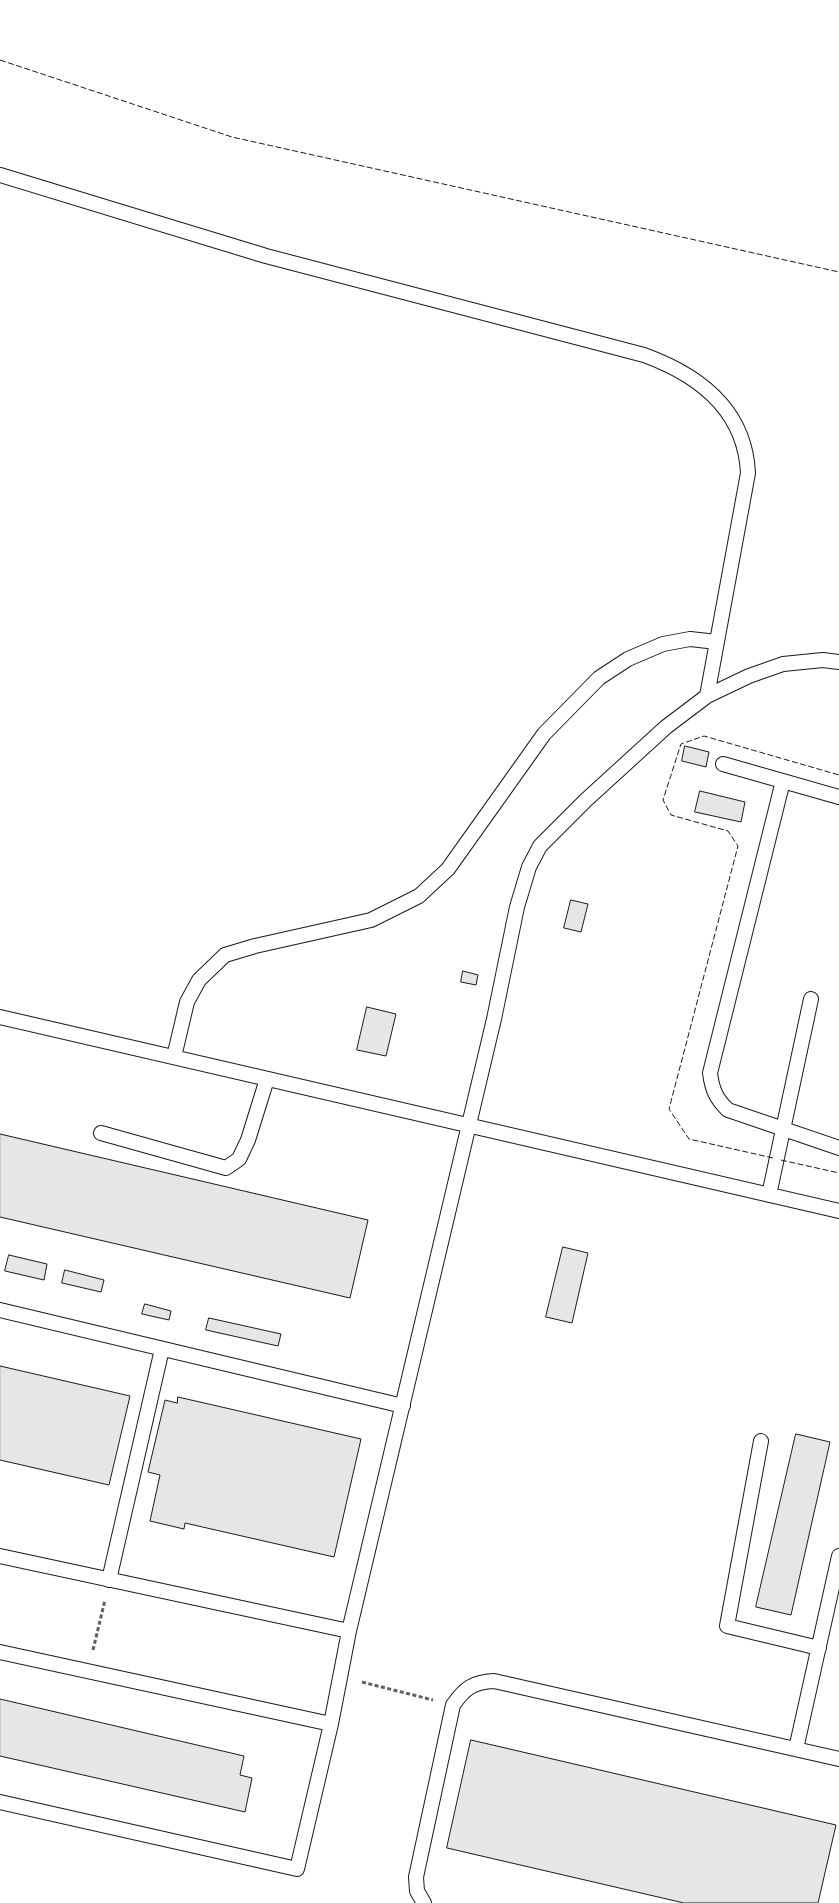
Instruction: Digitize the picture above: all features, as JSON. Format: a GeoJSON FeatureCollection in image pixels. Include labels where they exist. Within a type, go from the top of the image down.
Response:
{"type":"FeatureCollection","features":[{"type":"Feature","properties":{"kind":"lane"},"geometry":{"type":"LineString","coordinates":[[0,175],[266,256],[644,355],[666,363],[708,389],[727,412],[740,435],[747,454],[748,473],[707,696]]}},
{"type":"Feature","properties":{"kind":"lane"},"geometry":{"type":"LineString","coordinates":[[174,1057],[187,1002],[199,980],[225,955],[255,946],[371,920],[419,896],[448,869],[544,734],[598,678],[628,658],[663,644],[690,639],[717,642]]}},
{"type":"Feature","properties":{"kind":"lane"},"geometry":{"type":"LineString","coordinates":[[0,1802],[297,1869],[331,1724],[349,1631],[494,1018],[518,907],[529,867],[540,846],[586,800],[666,727],[707,696],[748,676],[783,664],[823,660],[839,662]]}},
{"type":"Feature","properties":{"kind":"lane"},"geometry":{"type":"LineString","coordinates":[[723,764],[839,797]]}},
{"type":"Feature","properties":{"kind":"lane"},"geometry":{"type":"LineString","coordinates":[[783,781],[710,1072],[712,1088],[718,1101],[728,1110],[839,1148]]}},
{"type":"Feature","properties":{"kind":"lane"},"geometry":{"type":"LineString","coordinates":[[770,1195],[811,999]]}},
{"type":"Feature","properties":{"kind":"lane"},"geometry":{"type":"LineString","coordinates":[[0,1017],[839,1211]]}},
{"type":"Feature","properties":{"kind":"lane"},"geometry":{"type":"LineString","coordinates":[[101,1133],[226,1168],[239,1159],[248,1140],[268,1079]]}},
{"type":"Feature","properties":{"kind":"lane"},"geometry":{"type":"LineString","coordinates":[[0,1310],[403,1406]]}},
{"type":"Feature","properties":{"kind":"lane"},"geometry":{"type":"LineString","coordinates":[[109,1580],[162,1348]]}},
{"type":"Feature","properties":{"kind":"lane"},"geometry":{"type":"LineString","coordinates":[[761,1441],[727,1626],[819,1648]]}},
{"type":"Feature","properties":{"kind":"lane"},"geometry":{"type":"LineString","coordinates":[[0,1556],[349,1631]]}},
{"type":"Feature","properties":{"kind":"lane"},"geometry":{"type":"LineString","coordinates":[[796,1749],[839,1556]]}},
{"type":"Feature","properties":{"kind":"lane"},"geometry":{"type":"LineString","coordinates":[[0,1652],[331,1724]]}},
{"type":"Feature","properties":{"kind":"lane"},"geometry":{"type":"LineString","coordinates":[[424,1903],[417,1891],[416,1877],[453,1705],[469,1687],[481,1682],[494,1681],[839,1759]]}},
{"type":"Feature","properties":{"kind":"path"},"geometry":{"type":"LineString","coordinates":[[88,1671],[109,1580]]}},
{"type":"Feature","properties":{"kind":"path"},"geometry":{"type":"LineString","coordinates":[[340,1677],[453,1705]]}},
{"type":"Feature","properties":{"kind":"building"},"geometry":{"type":"Polygon","coordinates":[[[685,746],[709,752],[706,767],[682,761],[685,746]]]}},
{"type":"Feature","properties":{"kind":"building"},"geometry":{"type":"Polygon","coordinates":[[[700,791],[745,802],[741,822],[695,812],[700,791]]]}},
{"type":"Feature","properties":{"kind":"building"},"geometry":{"type":"Polygon","coordinates":[[[571,900],[588,904],[581,932],[564,928],[571,900]]]}},
{"type":"Feature","properties":{"kind":"building"},"geometry":{"type":"Polygon","coordinates":[[[463,971],[478,975],[476,985],[461,982],[463,971]]]}},
{"type":"Feature","properties":{"kind":"building"},"geometry":{"type":"Polygon","coordinates":[[[367,1007],[396,1014],[386,1056],[357,1050],[367,1007]]]}},
{"type":"Feature","properties":{"kind":"building"},"geometry":{"type":"Polygon","coordinates":[[[0,1134],[368,1220],[350,1298],[0,1217],[0,1134]]]}},
{"type":"Feature","properties":{"kind":"building"},"geometry":{"type":"Polygon","coordinates":[[[563,1247],[588,1253],[572,1323],[546,1317],[563,1247]]]}},
{"type":"Feature","properties":{"kind":"building"},"geometry":{"type":"Polygon","coordinates":[[[9,1255],[47,1264],[44,1280],[5,1271],[9,1255]]]}},
{"type":"Feature","properties":{"kind":"building"},"geometry":{"type":"Polygon","coordinates":[[[65,1270],[104,1280],[101,1292],[62,1283],[65,1270]]]}},
{"type":"Feature","properties":{"kind":"building"},"geometry":{"type":"Polygon","coordinates":[[[145,1304],[171,1311],[169,1320],[142,1314],[145,1304]]]}},
{"type":"Feature","properties":{"kind":"building"},"geometry":{"type":"Polygon","coordinates":[[[209,1318],[281,1334],[278,1346],[206,1330],[209,1318]]]}},
{"type":"Feature","properties":{"kind":"building"},"geometry":{"type":"Polygon","coordinates":[[[0,1366],[130,1396],[109,1485],[0,1460],[0,1366]]]}},
{"type":"Feature","properties":{"kind":"building"},"geometry":{"type":"Polygon","coordinates":[[[178,1397],[361,1439],[334,1557],[185,1523],[184,1529],[150,1521],[160,1475],[148,1472],[165,1400],[177,1403],[178,1397]]]}},
{"type":"Feature","properties":{"kind":"building"},"geometry":{"type":"Polygon","coordinates":[[[796,1434],[830,1442],[791,1615],[756,1607],[796,1434]]]}},
{"type":"Feature","properties":{"kind":"building"},"geometry":{"type":"Polygon","coordinates":[[[0,1699],[244,1756],[240,1775],[252,1778],[245,1812],[0,1756],[0,1699]]]}},
{"type":"Feature","properties":{"kind":"building"},"geometry":{"type":"Polygon","coordinates":[[[471,1740],[836,1825],[818,1903],[684,1903],[447,1848],[471,1740]]]}},
{"type":"Feature","properties":{"kind":"fence"},"geometry":{"type":"LineString","coordinates":[[0,60],[232,137],[839,272]]}},
{"type":"Feature","properties":{"kind":"fence"},"geometry":{"type":"LineString","coordinates":[[773,1158],[689,1139],[669,1109],[738,846],[728,831],[671,815],[663,800],[681,744],[704,736],[839,775]]}},
{"type":"Feature","properties":{"kind":"fence"},"geometry":{"type":"LineString","coordinates":[[781,1160],[839,1173]]}}]}
